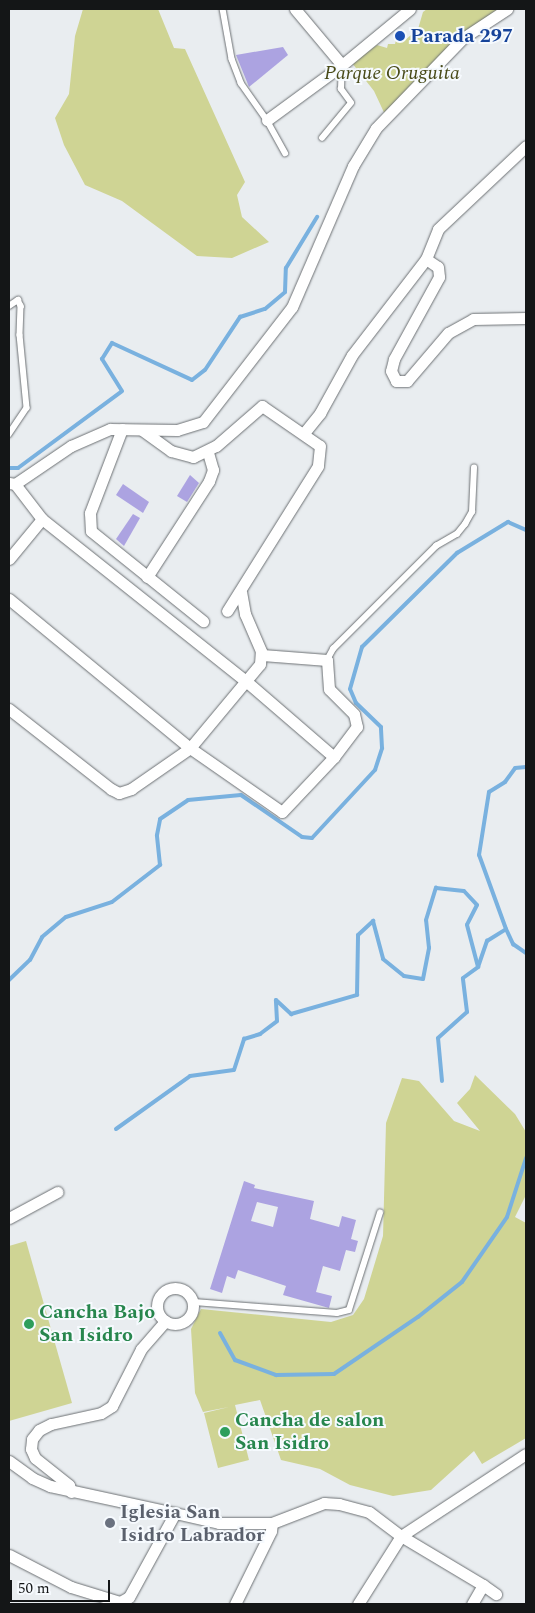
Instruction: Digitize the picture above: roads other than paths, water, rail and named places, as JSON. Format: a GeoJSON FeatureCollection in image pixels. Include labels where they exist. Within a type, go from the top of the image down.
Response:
{"type":"FeatureCollection","features":[{"type":"Feature","properties":{"kind":"street"},"geometry":{"type":"LineString","coordinates":[[295,9],[342,65]]}},
{"type":"Feature","properties":{"kind":"street"},"geometry":{"type":"LineString","coordinates":[[267,120],[342,65],[410,9]]}},
{"type":"Feature","properties":{"kind":"street"},"geometry":{"type":"LineString","coordinates":[[334,757],[247,682],[42,519],[12,484],[71,446],[110,429],[177,430],[204,422],[292,307],[353,166],[376,128],[463,38],[507,9]]}},
{"type":"Feature","properties":{"kind":"street"},"geometry":{"type":"LineString","coordinates":[[304,433],[320,413],[352,355],[426,259],[438,229],[526,146]]}},
{"type":"Feature","properties":{"kind":"street"},"geometry":{"type":"LineString","coordinates":[[426,259],[438,267],[440,277],[394,359],[391,371],[396,381],[408,381],[448,333],[473,319],[526,318]]}},
{"type":"Feature","properties":{"kind":"street"},"geometry":{"type":"LineString","coordinates":[[142,430],[180,455],[192,457],[208,452],[262,406],[304,433],[320,446],[318,466],[227,612]]}},
{"type":"Feature","properties":{"kind":"street"},"geometry":{"type":"LineString","coordinates":[[122,429],[90,513],[89,526],[91,531],[204,621]]}},
{"type":"Feature","properties":{"kind":"street"},"geometry":{"type":"LineString","coordinates":[[147,577],[209,481],[212,470],[208,452]]}},
{"type":"Feature","properties":{"kind":"street"},"geometry":{"type":"LineString","coordinates":[[9,559],[42,519]]}},
{"type":"Feature","properties":{"kind":"street"},"geometry":{"type":"LineString","coordinates":[[9,709],[119,793],[131,789],[190,748],[247,682],[260,664],[262,655],[245,614],[241,592]]}},
{"type":"Feature","properties":{"kind":"street"},"geometry":{"type":"LineString","coordinates":[[9,599],[190,748],[282,812],[334,757],[357,726],[354,714],[329,689],[327,660],[262,655]]}},
{"type":"Feature","properties":{"kind":"street"},"geometry":{"type":"LineString","coordinates":[[9,1218],[57,1192]]}},
{"type":"Feature","properties":{"kind":"street"},"geometry":{"type":"LineString","coordinates":[[183,1289],[194,1302],[188,1320],[177,1324],[165,1321],[157,1306],[165,1290],[183,1289]]}},
{"type":"Feature","properties":{"kind":"street"},"geometry":{"type":"LineString","coordinates":[[71,1492],[69,1485],[35,1458],[31,1449],[32,1439],[40,1430],[51,1424],[101,1413],[112,1406],[141,1349],[165,1321]]}},
{"type":"Feature","properties":{"kind":"street"},"geometry":{"type":"LineString","coordinates":[[358,1604],[401,1536],[526,1454]]}},
{"type":"Feature","properties":{"kind":"street"},"geometry":{"type":"LineString","coordinates":[[9,1461],[32,1478],[71,1492],[219,1523],[272,1523],[318,1505],[339,1504],[369,1512],[401,1536],[496,1594]]}},
{"type":"Feature","properties":{"kind":"street"},"geometry":{"type":"LineString","coordinates":[[9,1555],[70,1587],[120,1602],[129,1597],[175,1513]]}},
{"type":"Feature","properties":{"kind":"street"},"geometry":{"type":"LineString","coordinates":[[235,1604],[271,1531],[272,1523]]}},
{"type":"Feature","properties":{"kind":"street"},"geometry":{"type":"LineString","coordinates":[[472,1604],[483,1585]]}},
{"type":"Feature","properties":{"kind":"lane"},"geometry":{"type":"LineString","coordinates":[[223,9],[232,60],[240,83],[267,120],[285,153]]}},
{"type":"Feature","properties":{"kind":"lane"},"geometry":{"type":"LineString","coordinates":[[322,138],[351,103],[341,90],[342,65]]}},
{"type":"Feature","properties":{"kind":"lane"},"geometry":{"type":"LineString","coordinates":[[9,306],[18,300],[21,306],[20,334],[27,408],[9,435]]}},
{"type":"Feature","properties":{"kind":"lane"},"geometry":{"type":"LineString","coordinates":[[327,660],[333,649],[436,546],[457,534],[465,524],[472,512],[474,468]]}},
{"type":"Feature","properties":{"kind":"lane"},"geometry":{"type":"LineString","coordinates":[[194,1302],[337,1313],[349,1310],[380,1213]]}},
{"type":"Feature","properties":{"kind":"waterway"},"geometry":{"type":"LineString","coordinates":[[9,468],[18,468],[122,391],[102,359],[112,343],[192,380],[205,370],[240,317],[265,309],[285,292],[286,268],[317,217]]}},
{"type":"Feature","properties":{"kind":"waterway"},"geometry":{"type":"LineString","coordinates":[[9,980],[30,960],[42,937],[66,917],[112,902],[160,865],[157,835],[160,819],[188,800],[241,795],[302,837],[312,838],[375,770],[382,748],[381,727],[356,703],[350,689],[362,647],[457,553],[508,522],[526,530]]}},
{"type":"Feature","properties":{"kind":"waterway"},"geometry":{"type":"LineString","coordinates":[[442,1081],[438,1038],[467,1012],[463,978],[478,967],[487,941],[506,929],[479,855],[489,792],[505,782],[515,768],[526,767]]}},
{"type":"Feature","properties":{"kind":"waterway"},"geometry":{"type":"LineString","coordinates":[[116,1129],[190,1076],[234,1070],[244,1039],[260,1034],[277,1021],[276,1000],[291,1014],[357,995],[358,935],[373,921],[383,959],[404,976],[423,979],[429,948],[426,920],[436,888],[464,891],[477,905],[467,925],[478,967]]}},
{"type":"Feature","properties":{"kind":"waterway"},"geometry":{"type":"LineString","coordinates":[[506,929],[513,944],[526,953]]}},
{"type":"Feature","properties":{"kind":"waterway"},"geometry":{"type":"LineString","coordinates":[[220,1333],[235,1360],[276,1375],[334,1374],[418,1317],[462,1282],[507,1217],[526,1158]]}},
{"type":"Feature","properties":{"kind":"place","name":"Parada 297"},"geometry":{"type":"Point","coordinates":[400,36]}},
{"type":"Feature","properties":{"kind":"place","name":"Cancha Bajo San Isidro"},"geometry":{"type":"Point","coordinates":[29,1324]}},
{"type":"Feature","properties":{"kind":"place","name":"Cancha de salon San Isidro"},"geometry":{"type":"Point","coordinates":[225,1432]}},
{"type":"Feature","properties":{"kind":"place","name":"Iglesia San Isidro Labrador"},"geometry":{"type":"Point","coordinates":[110,1523]}},
{"type":"Feature","properties":{"kind":"park label","name":"Parque Oruguita"},"geometry":{"type":"Point","coordinates":[392,73]}}]}
